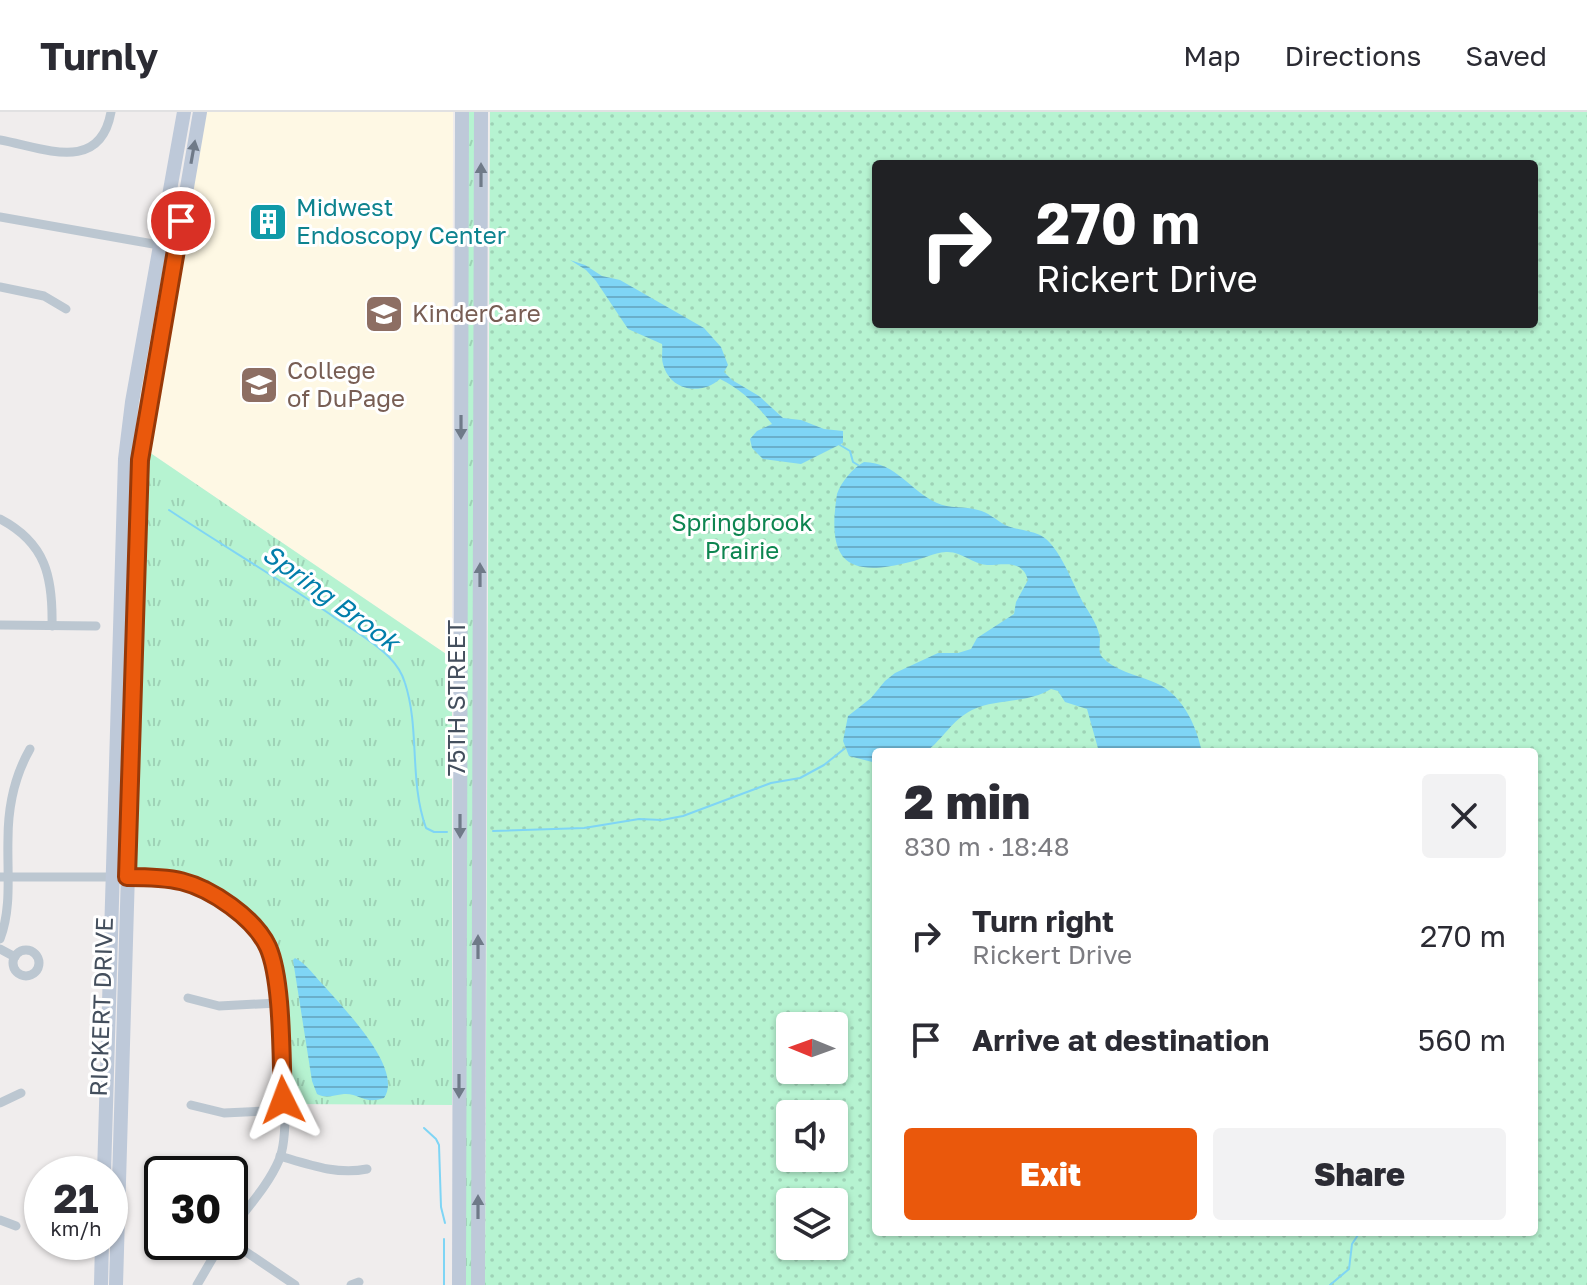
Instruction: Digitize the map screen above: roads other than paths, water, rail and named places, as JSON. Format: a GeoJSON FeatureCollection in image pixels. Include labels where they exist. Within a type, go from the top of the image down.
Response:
{"type":"FeatureCollection","features":[{"type":"Feature","properties":{"kind":"main road","name":"RICKERT DRIVE"},"geometry":{"type":"LineString","coordinates":[[116,1285],[125,459],[184,112]]}},
{"type":"Feature","properties":{"kind":"main road","name":"RICKERT DRIVE"},"geometry":{"type":"LineString","coordinates":[[105,1156],[140,460],[200,112]]}},
{"type":"Feature","properties":{"kind":"main road","name":"75TH STREET"},"geometry":{"type":"LineString","coordinates":[[459,1285],[462,112]]}},
{"type":"Feature","properties":{"kind":"main road","name":"75TH STREET"},"geometry":{"type":"LineString","coordinates":[[478,1285],[481,112]]}},
{"type":"Feature","properties":{"kind":"main road"},"geometry":{"type":"LineString","coordinates":[[101,1285],[102,1260]]}},
{"type":"Feature","properties":{"kind":"street"},"geometry":{"type":"LineString","coordinates":[[0,140],[82,152],[96,145],[103,137],[111,112]]}},
{"type":"Feature","properties":{"kind":"street"},"geometry":{"type":"LineString","coordinates":[[0,217],[176,248]]}},
{"type":"Feature","properties":{"kind":"street"},"geometry":{"type":"LineString","coordinates":[[0,287],[44,296],[66,309]]}},
{"type":"Feature","properties":{"kind":"street"},"geometry":{"type":"LineString","coordinates":[[0,519],[24,535],[44,561],[52,591],[52,626]]}},
{"type":"Feature","properties":{"kind":"street"},"geometry":{"type":"LineString","coordinates":[[0,625],[96,626]]}},
{"type":"Feature","properties":{"kind":"street"},"geometry":{"type":"LineString","coordinates":[[0,939],[7,908],[4,877],[8,820],[18,770],[30,749]]}},
{"type":"Feature","properties":{"kind":"street"},"geometry":{"type":"LineString","coordinates":[[4,877],[184,880],[206,889],[254,926],[269,949],[275,971],[284,1131],[280,1156],[248,1206]]}},
{"type":"Feature","properties":{"kind":"street"},"geometry":{"type":"LineString","coordinates":[[0,949],[15,957]]}},
{"type":"Feature","properties":{"kind":"street"},"geometry":{"type":"LineString","coordinates":[[188,998],[219,1006],[278,1003]]}},
{"type":"Feature","properties":{"kind":"street"},"geometry":{"type":"LineString","coordinates":[[0,1103],[21,1093]]}},
{"type":"Feature","properties":{"kind":"street"},"geometry":{"type":"LineString","coordinates":[[191,1105],[224,1113],[284,1110]]}},
{"type":"Feature","properties":{"kind":"street"},"geometry":{"type":"LineString","coordinates":[[280,1156],[335,1171],[367,1169]]}},
{"type":"Feature","properties":{"kind":"street"},"geometry":{"type":"LineString","coordinates":[[0,1220],[16,1226]]}},
{"type":"Feature","properties":{"kind":"street"},"geometry":{"type":"LineString","coordinates":[[248,1253],[295,1285]]}},
{"type":"Feature","properties":{"kind":"street"},"geometry":{"type":"LineString","coordinates":[[197,1285],[212,1260]]}},
{"type":"Feature","properties":{"kind":"water"},"geometry":{"type":"Polygon","coordinates":[[[570,260],[602,276],[620,280],[704,328],[721,347],[728,365],[724,372],[732,380],[759,396],[783,418],[843,431],[843,443],[801,464],[763,459],[752,448],[750,439],[757,431],[772,424],[755,404],[720,379],[704,388],[695,389],[672,380],[663,364],[662,344],[628,329],[596,281],[570,260]]]}},
{"type":"Feature","properties":{"kind":"water"},"geometry":{"type":"Polygon","coordinates":[[[864,462],[885,467],[937,503],[982,511],[1005,525],[1036,533],[1047,540],[1060,557],[1094,622],[1102,657],[1119,669],[1171,692],[1186,710],[1201,748],[1098,748],[1087,709],[1065,702],[1058,691],[1051,689],[1032,697],[972,710],[930,748],[872,748],[872,762],[849,756],[843,741],[848,716],[895,673],[938,653],[958,653],[971,649],[977,638],[1014,614],[1016,602],[1028,580],[1017,566],[982,564],[952,552],[888,567],[869,568],[845,559],[838,549],[835,534],[837,494],[864,462]]]}},
{"type":"Feature","properties":{"kind":"water"},"geometry":{"type":"Polygon","coordinates":[[[295,958],[304,964],[369,1040],[386,1072],[388,1086],[384,1098],[367,1100],[349,1094],[317,1094],[312,1081],[295,958]]]}},
{"type":"Feature","properties":{"kind":"waterway"},"geometry":{"type":"LineString","coordinates":[[840,445],[850,451],[853,462],[858,465]]}},
{"type":"Feature","properties":{"kind":"waterway","name":"Spring Brook"},"geometry":{"type":"LineString","coordinates":[[169,510],[293,589],[392,660],[402,676],[410,701],[418,792],[426,828],[434,832],[447,832]]}},
{"type":"Feature","properties":{"kind":"waterway","name":"Spring Brook"},"geometry":{"type":"LineString","coordinates":[[493,831],[584,828],[683,816],[771,783],[800,778],[844,749]]}},
{"type":"Feature","properties":{"kind":"waterway"},"geometry":{"type":"LineString","coordinates":[[424,1128],[439,1145],[441,1207],[445,1223]]}},
{"type":"Feature","properties":{"kind":"waterway","name":"Spring Brook"},"geometry":{"type":"LineString","coordinates":[[1330,1285],[1349,1269],[1352,1244],[1357,1236]]}},
{"type":"Feature","properties":{"kind":"waterway"},"geometry":{"type":"LineString","coordinates":[[444,1239],[444,1285]]}},
{"type":"Feature","properties":{"kind":"place","name":"Midwest Endoscopy Center"},"geometry":{"type":"Point","coordinates":[268,222]}},
{"type":"Feature","properties":{"kind":"place","name":"KinderCare"},"geometry":{"type":"Point","coordinates":[384,314]}},
{"type":"Feature","properties":{"kind":"place","name":"College of DuPage"},"geometry":{"type":"Point","coordinates":[259,385]}},
{"type":"Feature","properties":{"kind":"park label","name":"Springbrook Prairie"},"geometry":{"type":"Point","coordinates":[742,537]}}]}
